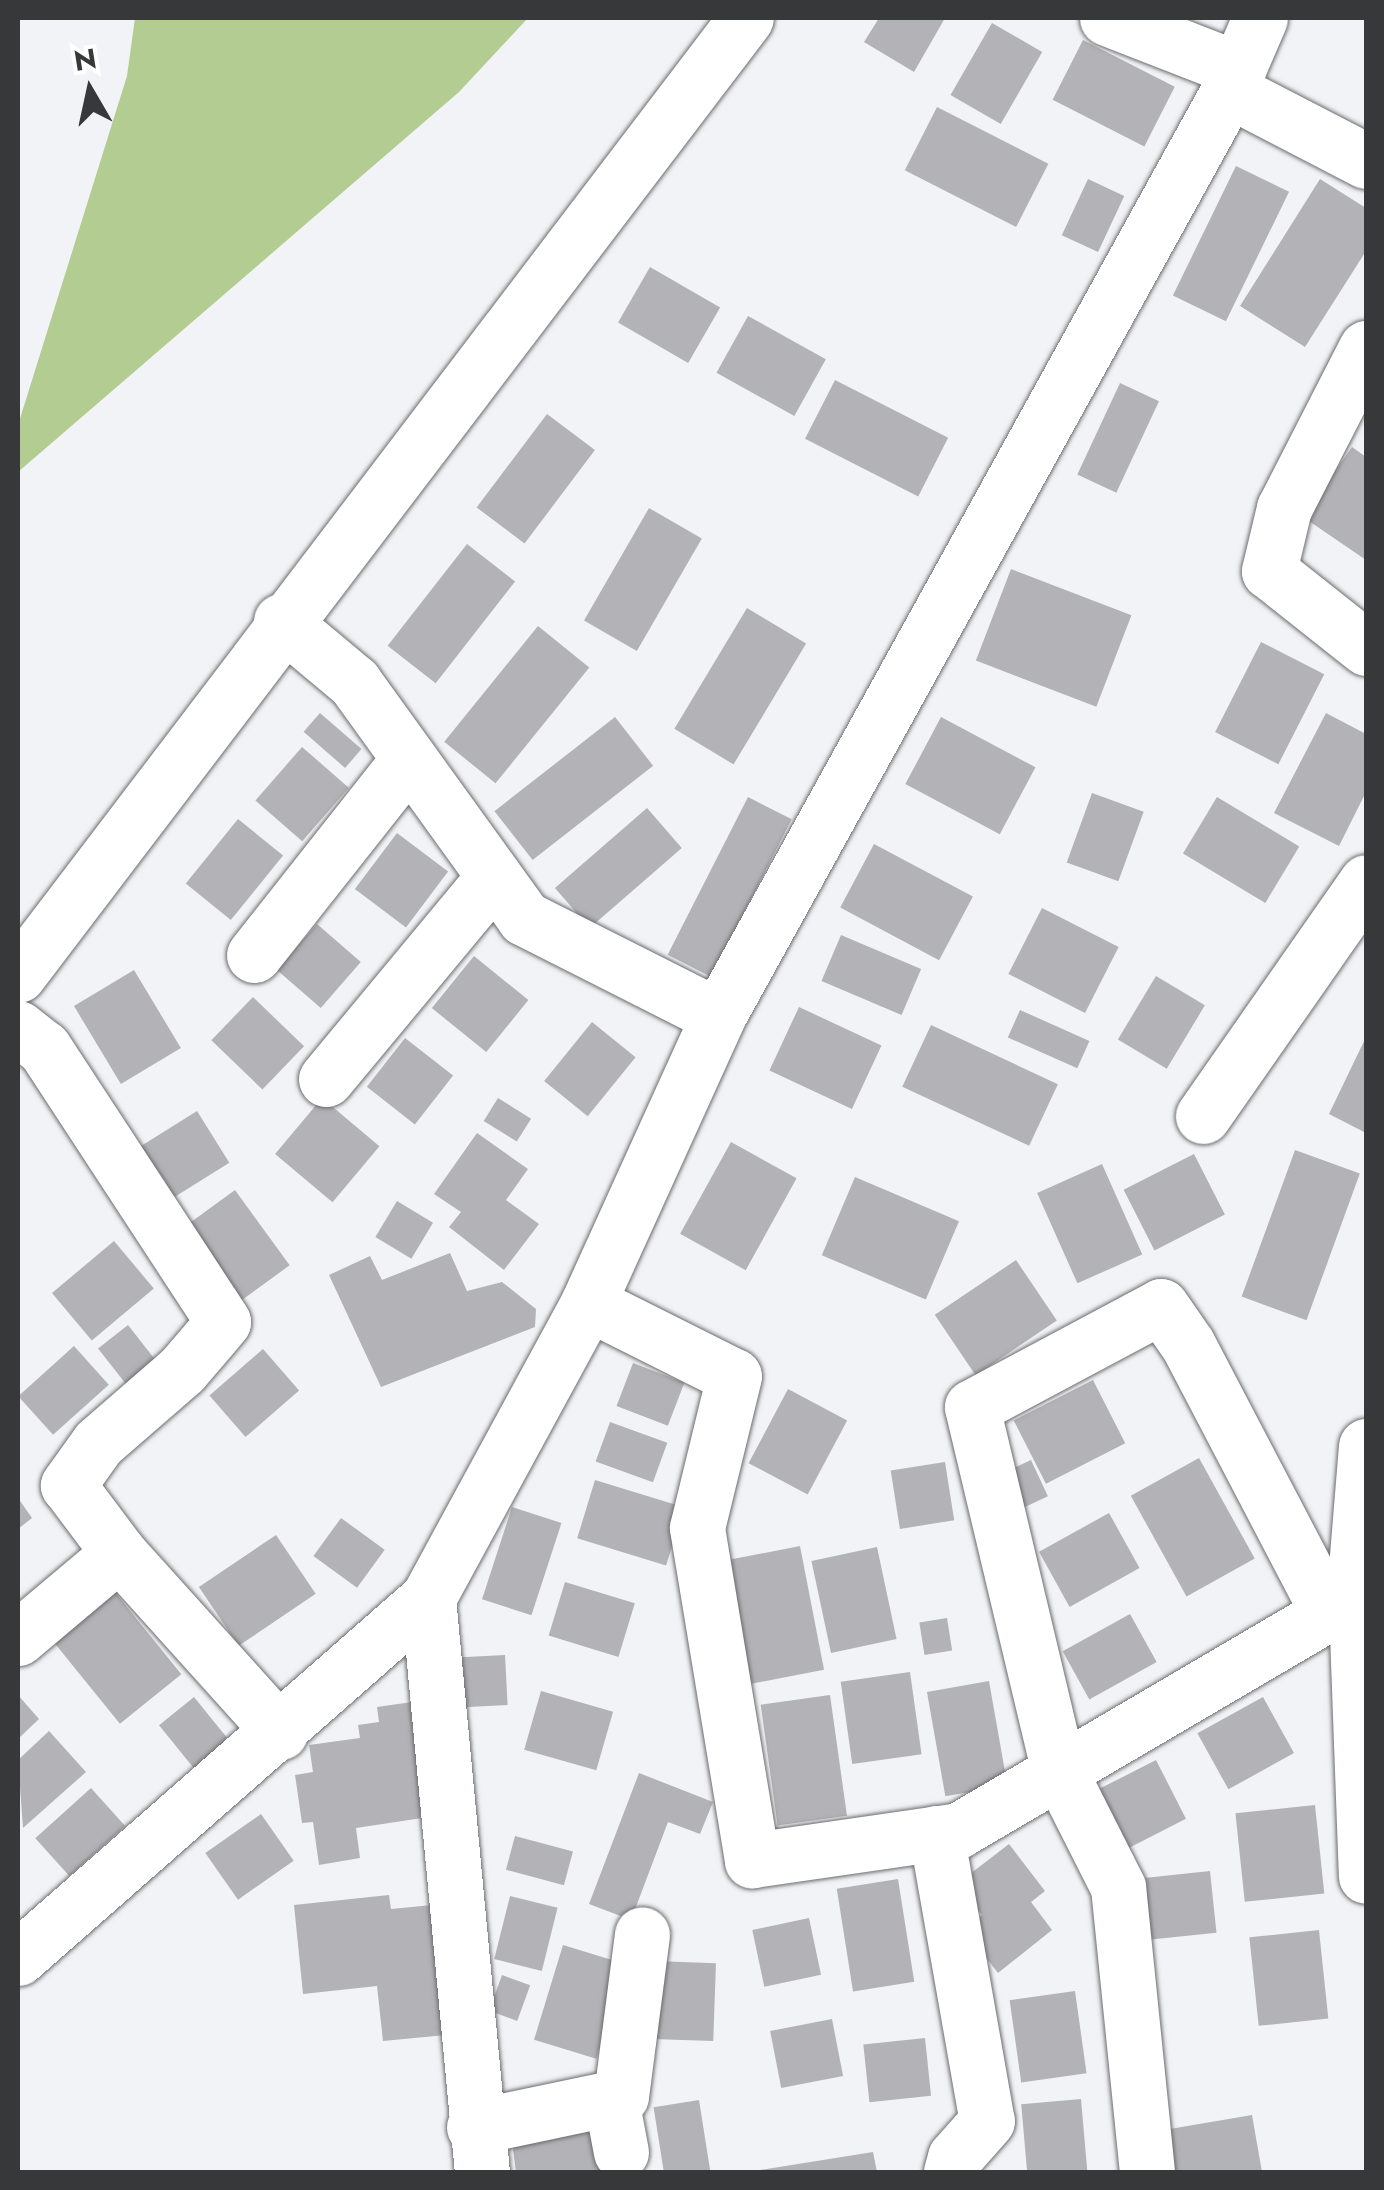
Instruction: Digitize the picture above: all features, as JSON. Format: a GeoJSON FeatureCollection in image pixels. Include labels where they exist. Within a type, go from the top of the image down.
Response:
{"type":"FeatureCollection","features":[{"type":"Feature","properties":{"kind":"street"},"geometry":{"type":"LineString","coordinates":[[18,974],[281,621],[746,18]]}},
{"type":"Feature","properties":{"kind":"street"},"geometry":{"type":"LineString","coordinates":[[1107,18],[1233,79],[1366,161]]}},
{"type":"Feature","properties":{"kind":"street"},"geometry":{"type":"LineString","coordinates":[[18,1958],[280,1732],[428,1598],[588,1304],[718,1016],[1233,79],[1260,18]]}},
{"type":"Feature","properties":{"kind":"street"},"geometry":{"type":"LineString","coordinates":[[1366,348],[1284,508],[1269,571],[1366,648]]}},
{"type":"Feature","properties":{"kind":"street"},"geometry":{"type":"LineString","coordinates":[[281,621],[354,682],[524,918],[718,1016]]}},
{"type":"Feature","properties":{"kind":"street"},"geometry":{"type":"LineString","coordinates":[[254,955],[409,759]]}},
{"type":"Feature","properties":{"kind":"street"},"geometry":{"type":"LineString","coordinates":[[326,1078],[494,877]]}},
{"type":"Feature","properties":{"kind":"street"},"geometry":{"type":"LineString","coordinates":[[1203,1116],[1366,882]]}},
{"type":"Feature","properties":{"kind":"street"},"geometry":{"type":"LineString","coordinates":[[18,1028],[44,1048],[223,1322],[182,1370],[98,1443],[68,1486],[119,1553],[280,1732]]}},
{"type":"Feature","properties":{"kind":"street"},"geometry":{"type":"LineString","coordinates":[[588,1304],[734,1376],[697,1528],[752,1860],[960,1830],[1351,1592]]}},
{"type":"Feature","properties":{"kind":"street"},"geometry":{"type":"LineString","coordinates":[[1147,2172],[1118,1887],[1058,1768],[972,1406],[1162,1306],[1351,1592]]}},
{"type":"Feature","properties":{"kind":"street"},"geometry":{"type":"LineString","coordinates":[[1366,1446],[1351,1592],[1366,1876]]}},
{"type":"Feature","properties":{"kind":"street"},"geometry":{"type":"LineString","coordinates":[[18,1638],[119,1553]]}},
{"type":"Feature","properties":{"kind":"street"},"geometry":{"type":"LineString","coordinates":[[428,1598],[478,2150],[621,2096],[642,1934]]}},
{"type":"Feature","properties":{"kind":"street"},"geometry":{"type":"LineString","coordinates":[[936,1833],[987,2121],[956,2156],[950,2172]]}},
{"type":"Feature","properties":{"kind":"street"},"geometry":{"type":"LineString","coordinates":[[611,2099],[621,2152]]}},
{"type":"Feature","properties":{"kind":"green space"},"geometry":{"type":"Polygon","coordinates":[[[135,18],[528,18],[459,92],[18,472],[18,425],[127,76],[135,18]]]}},
{"type":"Feature","properties":{"kind":"building"},"geometry":{"type":"Polygon","coordinates":[[[879,18],[945,18],[914,72],[864,42],[879,18]]]}},
{"type":"Feature","properties":{"kind":"building"},"geometry":{"type":"Polygon","coordinates":[[[992,23],[1042,52],[1001,124],[950,95],[992,23]]]}},
{"type":"Feature","properties":{"kind":"building"},"geometry":{"type":"Polygon","coordinates":[[[1083,40],[1175,87],[1144,146],[1053,100],[1083,40]]]}},
{"type":"Feature","properties":{"kind":"building"},"geometry":{"type":"Polygon","coordinates":[[[937,107],[1048,164],[1016,227],[905,170],[937,107]]]}},
{"type":"Feature","properties":{"kind":"building"},"geometry":{"type":"Polygon","coordinates":[[[1236,166],[1289,192],[1226,321],[1173,295],[1236,166]]]}},
{"type":"Feature","properties":{"kind":"building"},"geometry":{"type":"Polygon","coordinates":[[[1088,179],[1124,196],[1098,252],[1062,235],[1088,179]]]}},
{"type":"Feature","properties":{"kind":"building"},"geometry":{"type":"Polygon","coordinates":[[[1320,179],[1366,208],[1366,251],[1305,347],[1240,306],[1320,179]]]}},
{"type":"Feature","properties":{"kind":"building"},"geometry":{"type":"Polygon","coordinates":[[[650,267],[720,308],[688,363],[618,322],[650,267]]]}},
{"type":"Feature","properties":{"kind":"building"},"geometry":{"type":"Polygon","coordinates":[[[748,316],[826,359],[794,416],[716,373],[748,316]]]}},
{"type":"Feature","properties":{"kind":"building"},"geometry":{"type":"Polygon","coordinates":[[[835,380],[948,438],[918,496],[805,439],[835,380]]]}},
{"type":"Feature","properties":{"kind":"building"},"geometry":{"type":"Polygon","coordinates":[[[1120,383],[1159,401],[1116,493],[1077,475],[1120,383]]]}},
{"type":"Feature","properties":{"kind":"building"},"geometry":{"type":"Polygon","coordinates":[[[547,414],[595,450],[525,544],[477,507],[547,414]]]}},
{"type":"Feature","properties":{"kind":"building"},"geometry":{"type":"Polygon","coordinates":[[[1352,447],[1366,457],[1366,560],[1303,517],[1352,447]]]}},
{"type":"Feature","properties":{"kind":"building"},"geometry":{"type":"Polygon","coordinates":[[[649,508],[702,538],[637,651],[584,621],[649,508]]]}},
{"type":"Feature","properties":{"kind":"building"},"geometry":{"type":"Polygon","coordinates":[[[467,544],[515,582],[436,683],[388,646],[467,544]]]}},
{"type":"Feature","properties":{"kind":"building"},"geometry":{"type":"Polygon","coordinates":[[[1011,569],[1131,615],[1096,707],[976,660],[1011,569]]]}},
{"type":"Feature","properties":{"kind":"building"},"geometry":{"type":"Polygon","coordinates":[[[747,608],[806,644],[734,764],[674,729],[747,608]]]}},
{"type":"Feature","properties":{"kind":"building"},"geometry":{"type":"Polygon","coordinates":[[[538,626],[589,668],[496,783],[444,742],[538,626]]]}},
{"type":"Feature","properties":{"kind":"building"},"geometry":{"type":"Polygon","coordinates":[[[1261,642],[1324,674],[1278,764],[1215,732],[1261,642]]]}},
{"type":"Feature","properties":{"kind":"building"},"geometry":{"type":"Polygon","coordinates":[[[320,713],[362,749],[345,768],[304,732],[320,713]]]}},
{"type":"Feature","properties":{"kind":"building"},"geometry":{"type":"Polygon","coordinates":[[[1326,713],[1366,734],[1366,792],[1339,846],[1274,813],[1326,713]]]}},
{"type":"Feature","properties":{"kind":"building"},"geometry":{"type":"Polygon","coordinates":[[[615,717],[653,766],[533,860],[494,811],[615,717]]]}},
{"type":"Feature","properties":{"kind":"building"},"geometry":{"type":"Polygon","coordinates":[[[941,717],[1035,767],[1000,834],[905,784],[941,717]]]}},
{"type":"Feature","properties":{"kind":"building"},"geometry":{"type":"Polygon","coordinates":[[[302,747],[349,788],[302,841],[255,801],[302,747]]]}},
{"type":"Feature","properties":{"kind":"building"},"geometry":{"type":"Polygon","coordinates":[[[1092,793],[1144,812],[1118,881],[1067,863],[1092,793]]]}},
{"type":"Feature","properties":{"kind":"building"},"geometry":{"type":"Polygon","coordinates":[[[748,797],[792,819],[711,977],[668,955],[748,797]]]}},
{"type":"Feature","properties":{"kind":"building"},"geometry":{"type":"Polygon","coordinates":[[[1217,797],[1299,846],[1265,903],[1183,854],[1217,797]]]}},
{"type":"Feature","properties":{"kind":"building"},"geometry":{"type":"Polygon","coordinates":[[[647,808],[682,848],[590,928],[555,888],[647,808]]]}},
{"type":"Feature","properties":{"kind":"building"},"geometry":{"type":"Polygon","coordinates":[[[238,819],[283,856],[231,920],[186,884],[238,819]]]}},
{"type":"Feature","properties":{"kind":"building"},"geometry":{"type":"Polygon","coordinates":[[[397,833],[448,872],[406,927],[355,889],[397,833]]]}},
{"type":"Feature","properties":{"kind":"building"},"geometry":{"type":"Polygon","coordinates":[[[874,844],[973,897],[939,960],[840,908],[874,844]]]}},
{"type":"Feature","properties":{"kind":"building"},"geometry":{"type":"Polygon","coordinates":[[[1042,908],[1119,947],[1085,1013],[1008,974],[1042,908]]]}},
{"type":"Feature","properties":{"kind":"building"},"geometry":{"type":"Polygon","coordinates":[[[317,924],[361,962],[321,1008],[277,970],[317,924]]]}},
{"type":"Feature","properties":{"kind":"building"},"geometry":{"type":"Polygon","coordinates":[[[841,935],[921,969],[902,1015],[821,981],[841,935]]]}},
{"type":"Feature","properties":{"kind":"building"},"geometry":{"type":"Polygon","coordinates":[[[474,956],[528,1000],[486,1052],[432,1008],[474,956]]]}},
{"type":"Feature","properties":{"kind":"building"},"geometry":{"type":"Polygon","coordinates":[[[134,970],[181,1048],[121,1084],[74,1006],[134,970]]]}},
{"type":"Feature","properties":{"kind":"building"},"geometry":{"type":"Polygon","coordinates":[[[1156,976],[1205,1005],[1167,1069],[1118,1039],[1156,976]]]}},
{"type":"Feature","properties":{"kind":"building"},"geometry":{"type":"Polygon","coordinates":[[[253,997],[304,1046],[262,1089],[211,1040],[253,997]]]}},
{"type":"Feature","properties":{"kind":"building"},"geometry":{"type":"Polygon","coordinates":[[[799,1007],[881,1045],[852,1109],[769,1070],[799,1007]]]}},
{"type":"Feature","properties":{"kind":"building"},"geometry":{"type":"Polygon","coordinates":[[[1020,1010],[1089,1041],[1077,1068],[1008,1037],[1020,1010]]]}},
{"type":"Feature","properties":{"kind":"building"},"geometry":{"type":"Polygon","coordinates":[[[592,1022],[636,1057],[588,1116],[544,1081],[592,1022]]]}},
{"type":"Feature","properties":{"kind":"building"},"geometry":{"type":"Polygon","coordinates":[[[931,1025],[1058,1084],[1029,1146],[902,1087],[931,1025]]]}},
{"type":"Feature","properties":{"kind":"building"},"geometry":{"type":"Polygon","coordinates":[[[1366,1037],[1366,1133],[1329,1114],[1366,1037]]]}},
{"type":"Feature","properties":{"kind":"building"},"geometry":{"type":"Polygon","coordinates":[[[405,1038],[453,1076],[415,1124],[367,1087],[405,1038]]]}},
{"type":"Feature","properties":{"kind":"building"},"geometry":{"type":"Polygon","coordinates":[[[322,1098],[379,1146],[333,1202],[275,1154],[322,1098]]]}},
{"type":"Feature","properties":{"kind":"building"},"geometry":{"type":"Polygon","coordinates":[[[498,1098],[531,1119],[517,1142],[484,1121],[498,1098]]]}},
{"type":"Feature","properties":{"kind":"building"},"geometry":{"type":"Polygon","coordinates":[[[197,1111],[229,1163],[173,1198],[141,1146],[197,1111]]]}},
{"type":"Feature","properties":{"kind":"building"},"geometry":{"type":"Polygon","coordinates":[[[477,1133],[528,1169],[506,1200],[539,1224],[504,1270],[449,1227],[461,1212],[434,1194],[477,1133]]]}},
{"type":"Feature","properties":{"kind":"building"},"geometry":{"type":"Polygon","coordinates":[[[731,1142],[797,1178],[746,1270],[680,1234],[731,1142]]]}},
{"type":"Feature","properties":{"kind":"building"},"geometry":{"type":"Polygon","coordinates":[[[1295,1150],[1360,1174],[1306,1320],[1242,1297],[1295,1150]]]}},
{"type":"Feature","properties":{"kind":"building"},"geometry":{"type":"Polygon","coordinates":[[[1194,1154],[1225,1215],[1154,1250],[1124,1190],[1194,1154]]]}},
{"type":"Feature","properties":{"kind":"building"},"geometry":{"type":"Polygon","coordinates":[[[1102,1164],[1142,1254],[1077,1283],[1037,1193],[1102,1164]]]}},
{"type":"Feature","properties":{"kind":"building"},"geometry":{"type":"Polygon","coordinates":[[[855,1177],[959,1221],[926,1299],[822,1255],[855,1177]]]}},
{"type":"Feature","properties":{"kind":"building"},"geometry":{"type":"Polygon","coordinates":[[[235,1190],[290,1265],[242,1300],[187,1225],[235,1190]]]}},
{"type":"Feature","properties":{"kind":"building"},"geometry":{"type":"Polygon","coordinates":[[[397,1201],[433,1223],[411,1259],[375,1237],[397,1201]]]}},
{"type":"Feature","properties":{"kind":"building"},"geometry":{"type":"Polygon","coordinates":[[[114,1241],[154,1288],[92,1341],[52,1293],[114,1241]]]}},
{"type":"Feature","properties":{"kind":"building"},"geometry":{"type":"Polygon","coordinates":[[[450,1253],[467,1291],[502,1282],[536,1309],[535,1327],[381,1387],[329,1275],[370,1256],[382,1280],[450,1253]]]}},
{"type":"Feature","properties":{"kind":"building"},"geometry":{"type":"Polygon","coordinates":[[[1016,1260],[1057,1321],[976,1375],[935,1315],[1016,1260]]]}},
{"type":"Feature","properties":{"kind":"building"},"geometry":{"type":"Polygon","coordinates":[[[128,1325],[158,1363],[128,1386],[98,1348],[128,1325]]]}},
{"type":"Feature","properties":{"kind":"building"},"geometry":{"type":"Polygon","coordinates":[[[74,1346],[109,1385],[53,1435],[18,1396],[74,1346]]]}},
{"type":"Feature","properties":{"kind":"building"},"geometry":{"type":"Polygon","coordinates":[[[263,1349],[299,1391],[245,1437],[209,1396],[263,1349]]]}},
{"type":"Feature","properties":{"kind":"building"},"geometry":{"type":"Polygon","coordinates":[[[633,1363],[684,1383],[668,1426],[617,1406],[633,1363]]]}},
{"type":"Feature","properties":{"kind":"building"},"geometry":{"type":"Polygon","coordinates":[[[1093,1380],[1125,1443],[1046,1484],[1014,1420],[1093,1380]]]}},
{"type":"Feature","properties":{"kind":"building"},"geometry":{"type":"Polygon","coordinates":[[[788,1389],[847,1420],[808,1495],[749,1463],[788,1389]]]}},
{"type":"Feature","properties":{"kind":"building"},"geometry":{"type":"Polygon","coordinates":[[[610,1422],[667,1443],[653,1482],[596,1461],[610,1422]]]}},
{"type":"Feature","properties":{"kind":"building"},"geometry":{"type":"Polygon","coordinates":[[[1199,1458],[1255,1559],[1187,1596],[1131,1496],[1199,1458]]]}},
{"type":"Feature","properties":{"kind":"building"},"geometry":{"type":"Polygon","coordinates":[[[1031,1460],[1048,1496],[1021,1509],[1004,1473],[1031,1460]]]}},
{"type":"Feature","properties":{"kind":"building"},"geometry":{"type":"Polygon","coordinates":[[[945,1462],[954,1520],[900,1529],[891,1471],[945,1462]]]}},
{"type":"Feature","properties":{"kind":"building"},"geometry":{"type":"Polygon","coordinates":[[[595,1480],[684,1507],[666,1566],[577,1538],[595,1480]]]}},
{"type":"Feature","properties":{"kind":"building"},"geometry":{"type":"Polygon","coordinates":[[[18,1498],[32,1518],[18,1529],[18,1498]]]}},
{"type":"Feature","properties":{"kind":"building"},"geometry":{"type":"Polygon","coordinates":[[[512,1507],[561,1523],[531,1615],[482,1599],[512,1507]]]}},
{"type":"Feature","properties":{"kind":"building"},"geometry":{"type":"Polygon","coordinates":[[[1109,1513],[1140,1568],[1070,1607],[1039,1552],[1109,1513]]]}},
{"type":"Feature","properties":{"kind":"building"},"geometry":{"type":"Polygon","coordinates":[[[341,1518],[385,1550],[357,1588],[313,1556],[341,1518]]]}},
{"type":"Feature","properties":{"kind":"building"},"geometry":{"type":"Polygon","coordinates":[[[276,1535],[316,1594],[239,1646],[199,1587],[276,1535]]]}},
{"type":"Feature","properties":{"kind":"building"},"geometry":{"type":"Polygon","coordinates":[[[800,1546],[824,1670],[743,1686],[719,1562],[800,1546]]]}},
{"type":"Feature","properties":{"kind":"building"},"geometry":{"type":"Polygon","coordinates":[[[877,1547],[897,1639],[831,1653],[811,1561],[877,1547]]]}},
{"type":"Feature","properties":{"kind":"building"},"geometry":{"type":"Polygon","coordinates":[[[565,1582],[635,1603],[618,1657],[549,1636],[565,1582]]]}},
{"type":"Feature","properties":{"kind":"building"},"geometry":{"type":"Polygon","coordinates":[[[114,1591],[181,1674],[120,1724],[53,1641],[114,1591]]]}},
{"type":"Feature","properties":{"kind":"building"},"geometry":{"type":"Polygon","coordinates":[[[1130,1614],[1157,1662],[1089,1699],[1063,1651],[1130,1614]]]}},
{"type":"Feature","properties":{"kind":"building"},"geometry":{"type":"Polygon","coordinates":[[[947,1618],[952,1651],[925,1655],[919,1622],[947,1618]]]}},
{"type":"Feature","properties":{"kind":"building"},"geometry":{"type":"Polygon","coordinates":[[[505,1655],[508,1705],[464,1707],[461,1657],[505,1655]]]}},
{"type":"Feature","properties":{"kind":"building"},"geometry":{"type":"Polygon","coordinates":[[[910,1672],[922,1754],[852,1764],[841,1682],[910,1672]]]}},
{"type":"Feature","properties":{"kind":"building"},"geometry":{"type":"Polygon","coordinates":[[[989,1681],[1007,1785],[945,1796],[927,1692],[989,1681]]]}},
{"type":"Feature","properties":{"kind":"building"},"geometry":{"type":"Polygon","coordinates":[[[541,1691],[613,1712],[596,1770],[524,1750],[541,1691]]]}},
{"type":"Feature","properties":{"kind":"building"},"geometry":{"type":"Polygon","coordinates":[[[18,1695],[39,1719],[18,1739],[18,1695]]]}},
{"type":"Feature","properties":{"kind":"building"},"geometry":{"type":"Polygon","coordinates":[[[830,1695],[847,1816],[778,1826],[761,1705],[830,1695]]]}},
{"type":"Feature","properties":{"kind":"building"},"geometry":{"type":"Polygon","coordinates":[[[194,1697],[230,1741],[195,1770],[159,1725],[194,1697]]]}},
{"type":"Feature","properties":{"kind":"building"},"geometry":{"type":"Polygon","coordinates":[[[1263,1697],[1294,1753],[1228,1789],[1197,1733],[1263,1697]]]}},
{"type":"Feature","properties":{"kind":"building"},"geometry":{"type":"Polygon","coordinates":[[[412,1702],[429,1817],[356,1828],[360,1858],[319,1865],[313,1822],[302,1823],[295,1775],[313,1772],[309,1745],[360,1738],[358,1725],[379,1722],[377,1707],[412,1702]]]}},
{"type":"Feature","properties":{"kind":"building"},"geometry":{"type":"Polygon","coordinates":[[[49,1731],[86,1772],[23,1828],[18,1760],[49,1731]]]}},
{"type":"Feature","properties":{"kind":"building"},"geometry":{"type":"Polygon","coordinates":[[[1156,1760],[1186,1819],[1125,1850],[1095,1791],[1156,1760]]]}},
{"type":"Feature","properties":{"kind":"building"},"geometry":{"type":"Polygon","coordinates":[[[639,1773],[713,1802],[700,1834],[668,1822],[631,1920],[589,1904],[639,1773]]]}},
{"type":"Feature","properties":{"kind":"building"},"geometry":{"type":"Polygon","coordinates":[[[91,1788],[125,1826],[69,1876],[35,1838],[91,1788]]]}},
{"type":"Feature","properties":{"kind":"building"},"geometry":{"type":"Polygon","coordinates":[[[1315,1805],[1324,1894],[1245,1902],[1235,1813],[1315,1805]]]}},
{"type":"Feature","properties":{"kind":"building"},"geometry":{"type":"Polygon","coordinates":[[[261,1814],[294,1861],[238,1900],[205,1853],[261,1814]]]}},
{"type":"Feature","properties":{"kind":"building"},"geometry":{"type":"Polygon","coordinates":[[[515,1836],[573,1852],[564,1885],[506,1870],[515,1836]]]}},
{"type":"Feature","properties":{"kind":"building"},"geometry":{"type":"Polygon","coordinates":[[[1009,1844],[1045,1891],[1031,1902],[1052,1930],[998,1973],[964,1929],[982,1915],[957,1884],[1009,1844]]]}},
{"type":"Feature","properties":{"kind":"building"},"geometry":{"type":"Polygon","coordinates":[[[1210,1871],[1216,1933],[1151,1940],[1144,1878],[1210,1871]]]}},
{"type":"Feature","properties":{"kind":"building"},"geometry":{"type":"Polygon","coordinates":[[[898,1879],[914,1982],[853,1991],[837,1889],[898,1879]]]}},
{"type":"Feature","properties":{"kind":"building"},"geometry":{"type":"Polygon","coordinates":[[[389,1895],[391,1909],[432,1905],[446,2035],[383,2041],[377,1986],[303,1994],[294,1905],[389,1895]]]}},
{"type":"Feature","properties":{"kind":"building"},"geometry":{"type":"Polygon","coordinates":[[[510,1896],[558,1908],[542,1971],[494,1959],[510,1896]]]}},
{"type":"Feature","properties":{"kind":"building"},"geometry":{"type":"Polygon","coordinates":[[[809,1918],[821,1975],[764,1987],[752,1930],[809,1918]]]}},
{"type":"Feature","properties":{"kind":"building"},"geometry":{"type":"Polygon","coordinates":[[[1319,1930],[1328,2019],[1259,2026],[1249,1937],[1319,1930]]]}},
{"type":"Feature","properties":{"kind":"building"},"geometry":{"type":"Polygon","coordinates":[[[563,1945],[625,1964],[596,2059],[534,2040],[563,1945]]]}},
{"type":"Feature","properties":{"kind":"building"},"geometry":{"type":"Polygon","coordinates":[[[655,1961],[716,1963],[713,2041],[652,2039],[655,1961]]]}},
{"type":"Feature","properties":{"kind":"building"},"geometry":{"type":"Polygon","coordinates":[[[502,1975],[530,1985],[517,2021],[489,2011],[502,1975]]]}},
{"type":"Feature","properties":{"kind":"building"},"geometry":{"type":"Polygon","coordinates":[[[1075,1991],[1087,2073],[1021,2082],[1010,2000],[1075,1991]]]}},
{"type":"Feature","properties":{"kind":"building"},"geometry":{"type":"Polygon","coordinates":[[[832,2019],[843,2076],[781,2088],[770,2031],[832,2019]]]}},
{"type":"Feature","properties":{"kind":"building"},"geometry":{"type":"Polygon","coordinates":[[[925,2038],[931,2096],[869,2102],[863,2044],[925,2038]]]}},
{"type":"Feature","properties":{"kind":"building"},"geometry":{"type":"Polygon","coordinates":[[[1081,2099],[1087,2172],[1027,2172],[1021,2104],[1081,2099]]]}},
{"type":"Feature","properties":{"kind":"building"},"geometry":{"type":"Polygon","coordinates":[[[699,2100],[710,2172],[664,2172],[654,2107],[699,2100]]]}},
{"type":"Feature","properties":{"kind":"building"},"geometry":{"type":"Polygon","coordinates":[[[1252,2115],[1262,2172],[1172,2172],[1164,2130],[1252,2115]]]}},
{"type":"Feature","properties":{"kind":"building"},"geometry":{"type":"Polygon","coordinates":[[[596,2130],[601,2171],[516,2172],[512,2142],[596,2130]]]}},
{"type":"Feature","properties":{"kind":"building"},"geometry":{"type":"Polygon","coordinates":[[[873,2152],[877,2172],[760,2172],[760,2170],[873,2152]]]}}]}
